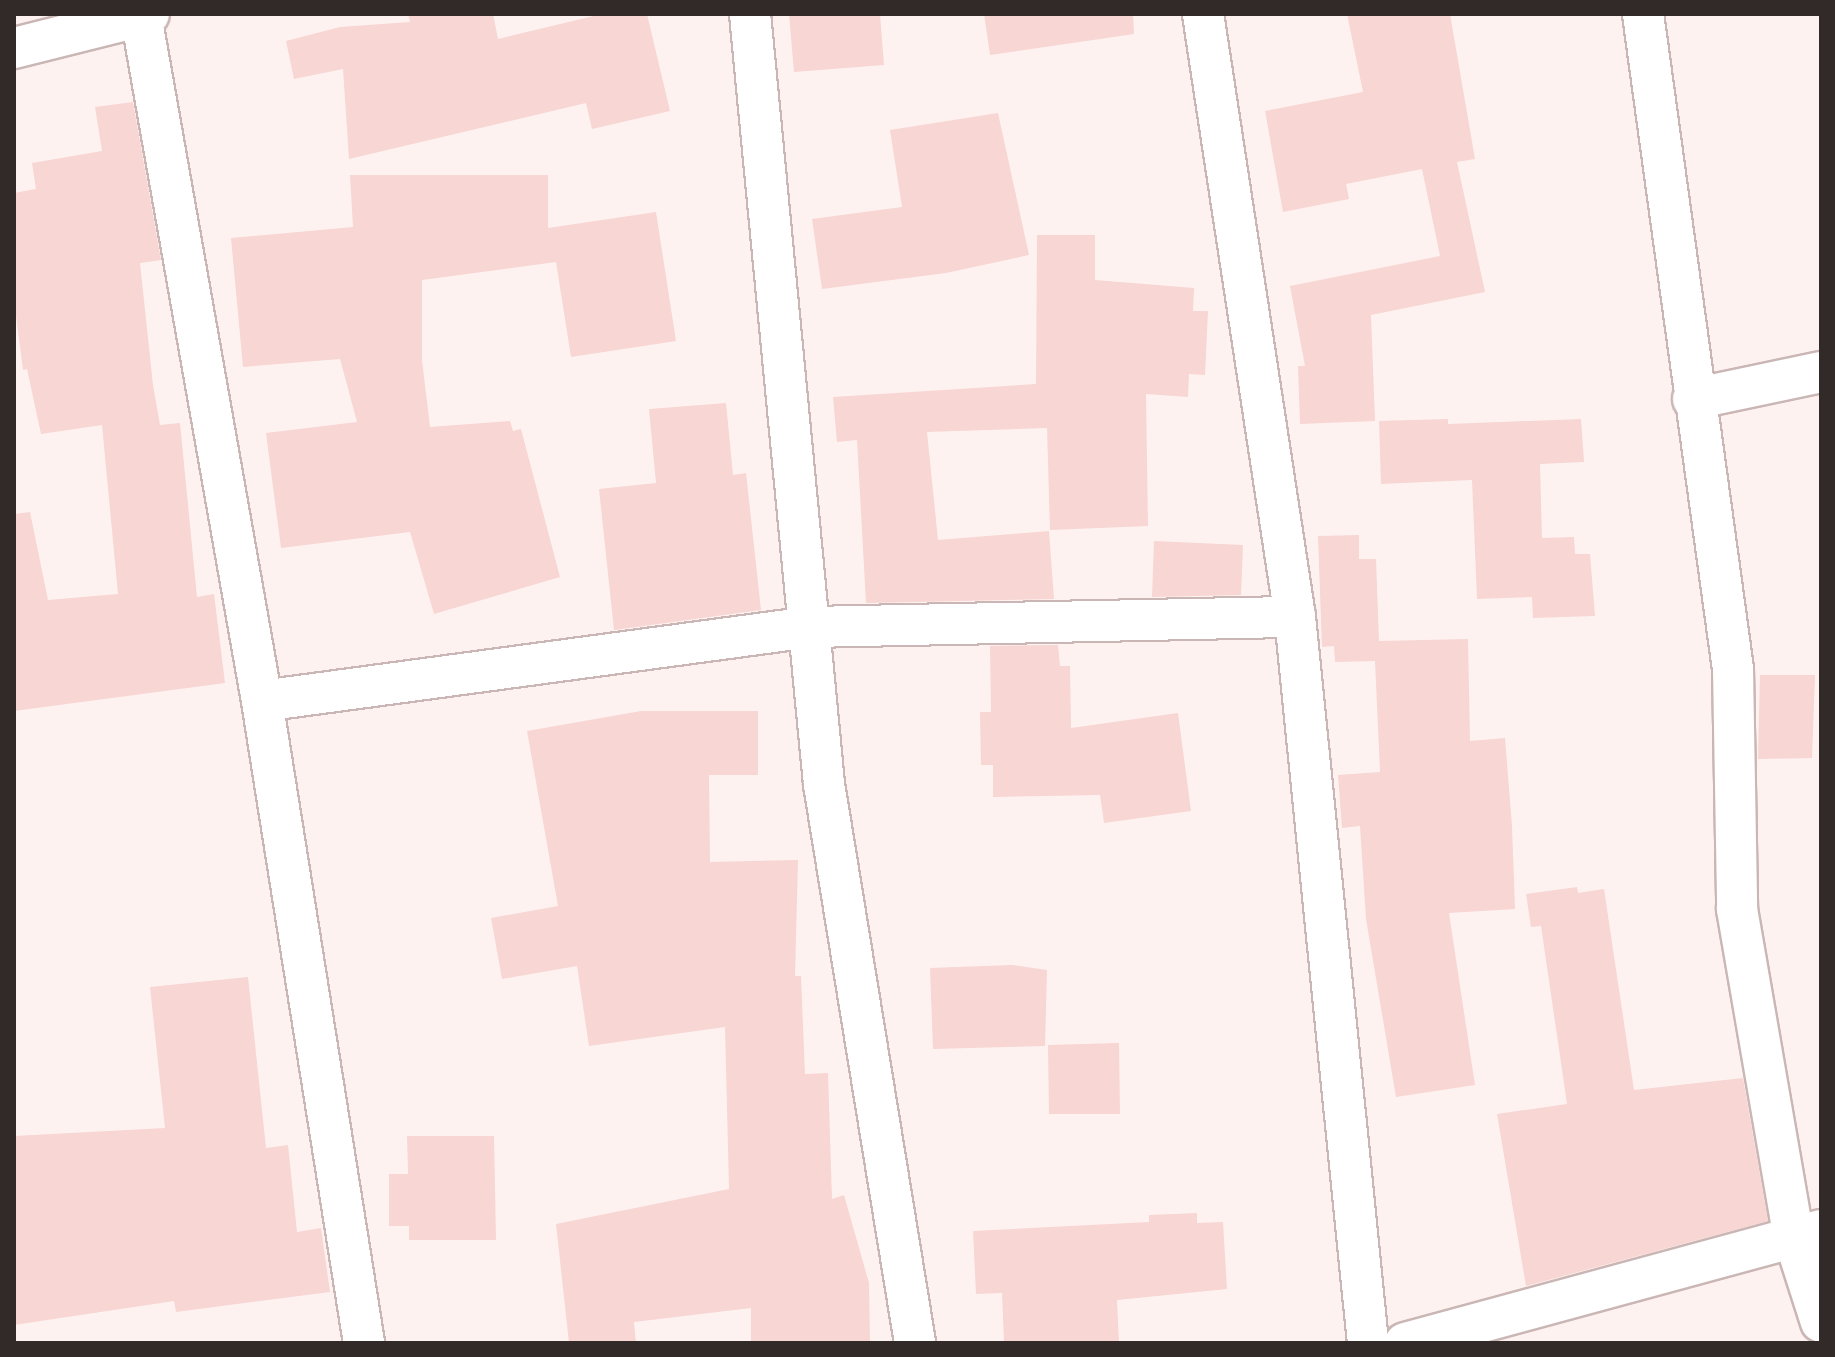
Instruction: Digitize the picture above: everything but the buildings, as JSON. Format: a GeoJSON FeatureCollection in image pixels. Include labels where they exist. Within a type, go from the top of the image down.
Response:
{"type":"FeatureCollection","features":[{"type":"Feature","properties":{"kind":"street"},"geometry":{"type":"LineString","coordinates":[[750,14],[824,784],[915,1343]]}},
{"type":"Feature","properties":{"kind":"street"},"geometry":{"type":"LineString","coordinates":[[1203,14],[1295,617],[1368,1343]]}},
{"type":"Feature","properties":{"kind":"street"},"geometry":{"type":"LineString","coordinates":[[1643,14],[1693,399],[1733,669],[1737,909],[1808,1234],[1821,1322]]}},
{"type":"Feature","properties":{"kind":"street"},"geometry":{"type":"LineString","coordinates":[[14,48],[145,15],[262,701],[364,1343]]}},
{"type":"Feature","properties":{"kind":"street"},"geometry":{"type":"LineString","coordinates":[[1693,399],[1821,372]]}},
{"type":"Feature","properties":{"kind":"street"},"geometry":{"type":"LineString","coordinates":[[262,701],[810,627],[1295,617]]}},
{"type":"Feature","properties":{"kind":"street"},"geometry":{"type":"LineString","coordinates":[[1405,1343],[1808,1234]]}}]}
